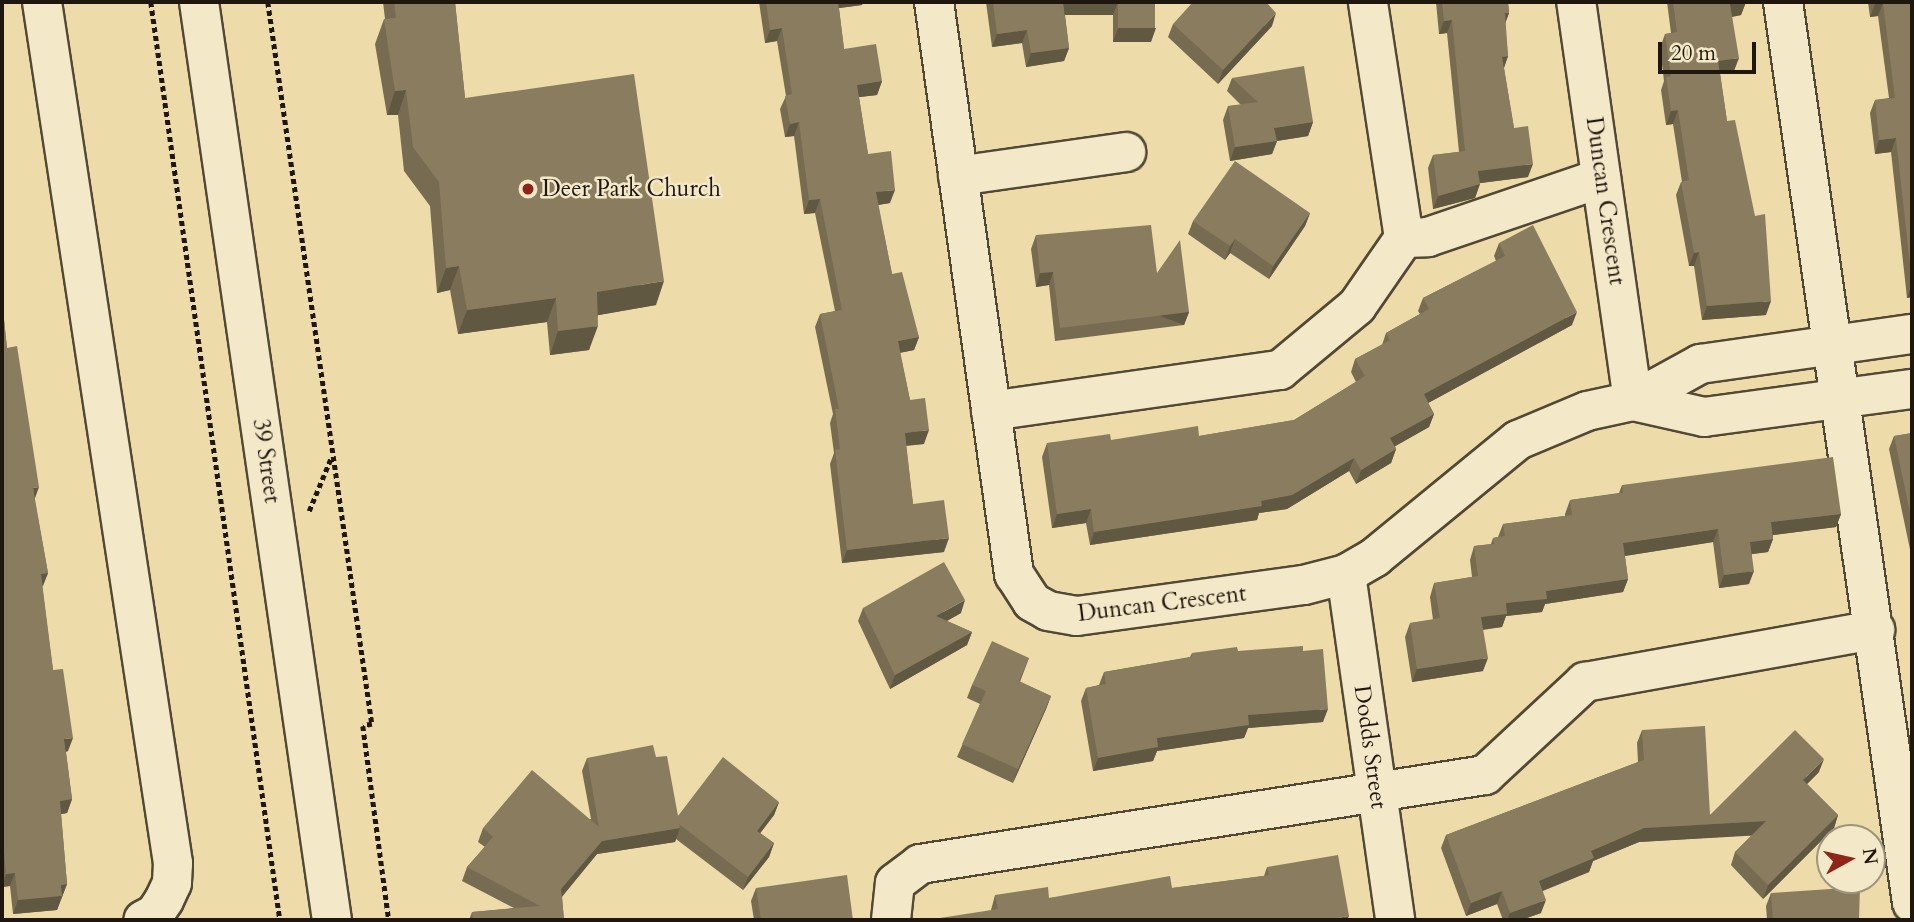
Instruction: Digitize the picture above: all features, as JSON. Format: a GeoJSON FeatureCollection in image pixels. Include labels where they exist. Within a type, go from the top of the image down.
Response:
{"type":"FeatureCollection","features":[{"type":"Feature","properties":{"kind":"street"},"geometry":{"type":"LineString","coordinates":[[42,2],[173,863],[172,883],[164,900],[155,914],[143,920]]}},
{"type":"Feature","properties":{"kind":"street","name":"39 Street"},"geometry":{"type":"LineString","coordinates":[[199,2],[332,920]]}},
{"type":"Feature","properties":{"kind":"street","name":"Duncan Crescent"},"geometry":{"type":"LineString","coordinates":[[934,2],[1014,574],[1032,602],[1048,611],[1093,615],[1304,586],[1346,574],[1375,557],[1518,440],[1587,411],[1633,401],[1700,363],[1912,334]]}},
{"type":"Feature","properties":{"kind":"street"},"geometry":{"type":"LineString","coordinates":[[991,411],[1280,370],[1357,306],[1404,238],[1368,2]]}},
{"type":"Feature","properties":{"kind":"street","name":"Duncan Crescent"},"geometry":{"type":"LineString","coordinates":[[1576,2],[1633,401]]}},
{"type":"Feature","properties":{"kind":"street"},"geometry":{"type":"LineString","coordinates":[[1783,2],[1912,903]]}},
{"type":"Feature","properties":{"kind":"street"},"geometry":{"type":"LineString","coordinates":[[958,176],[1126,152]]}},
{"type":"Feature","properties":{"kind":"street"},"geometry":{"type":"LineString","coordinates":[[1404,238],[1427,237],[1601,178]]}},
{"type":"Feature","properties":{"kind":"street","name":"Duncan Crescent"},"geometry":{"type":"LineString","coordinates":[[1633,401],[1704,417],[1912,389]]}},
{"type":"Feature","properties":{"kind":"street","name":"Dodds Street"},"geometry":{"type":"LineString","coordinates":[[1346,574],[1395,920]]}},
{"type":"Feature","properties":{"kind":"street"},"geometry":{"type":"LineString","coordinates":[[891,920],[895,883],[920,864],[1485,775],[1585,682],[1875,630]]}},
{"type":"Feature","properties":{"kind":"path"},"geometry":{"type":"LineString","coordinates":[[151,2],[280,920]]}},
{"type":"Feature","properties":{"kind":"path"},"geometry":{"type":"LineString","coordinates":[[268,2],[372,724],[363,726],[389,920]]}},
{"type":"Feature","properties":{"kind":"building","name":"Deer Park Church"},"geometry":{"type":"Polygon","coordinates":[[[394,2],[455,2],[465,98],[634,74],[664,281],[597,292],[598,326],[558,331],[556,298],[467,310],[459,266],[446,268],[439,182],[413,147],[406,90],[395,91],[384,19],[396,18],[394,2]]]}},
{"type":"Feature","properties":{"kind":"building"},"geometry":{"type":"Polygon","coordinates":[[[766,2],[838,2],[844,49],[876,44],[882,81],[857,85],[868,154],[891,151],[895,190],[876,192],[892,274],[902,272],[919,337],[898,341],[910,400],[925,398],[929,430],[905,433],[913,504],[944,500],[949,538],[847,550],[835,450],[840,449],[835,409],[839,409],[820,314],[842,310],[820,199],[809,200],[799,122],[790,124],[785,96],[792,94],[782,28],[770,30],[766,2]]]}},
{"type":"Feature","properties":{"kind":"building"},"geometry":{"type":"Polygon","coordinates":[[[993,2],[1063,2],[1069,48],[1031,53],[1027,30],[997,34],[993,2]]]}},
{"type":"Feature","properties":{"kind":"building"},"geometry":{"type":"Polygon","coordinates":[[[1118,2],[1155,2],[1155,28],[1118,28],[1118,2]]]}},
{"type":"Feature","properties":{"kind":"building"},"geometry":{"type":"Polygon","coordinates":[[[1193,2],[1266,2],[1276,13],[1223,70],[1173,24],[1193,2]]]}},
{"type":"Feature","properties":{"kind":"building"},"geometry":{"type":"Polygon","coordinates":[[[1442,2],[1508,2],[1509,13],[1505,13],[1508,56],[1502,57],[1514,128],[1528,126],[1533,164],[1478,171],[1480,184],[1438,196],[1433,155],[1465,151],[1452,20],[1444,21],[1442,2]]]}},
{"type":"Feature","properties":{"kind":"building"},"geometry":{"type":"Polygon","coordinates":[[[1673,2],[1746,2],[1730,4],[1739,58],[1718,61],[1727,121],[1735,120],[1755,216],[1765,214],[1771,301],[1707,306],[1699,252],[1694,253],[1681,182],[1689,180],[1678,110],[1671,111],[1666,77],[1671,76],[1665,34],[1677,32],[1673,2]]]}},
{"type":"Feature","properties":{"kind":"building"},"geometry":{"type":"Polygon","coordinates":[[[1875,2],[1912,2],[1912,283],[1896,138],[1879,140],[1875,100],[1895,98],[1883,3],[1875,2]]]}},
{"type":"Feature","properties":{"kind":"building"},"geometry":{"type":"Polygon","coordinates":[[[1304,66],[1313,122],[1274,128],[1277,141],[1235,147],[1228,106],[1258,102],[1232,78],[1304,66]]]}},
{"type":"Feature","properties":{"kind":"building"},"geometry":{"type":"Polygon","coordinates":[[[1235,161],[1310,213],[1273,266],[1235,239],[1230,246],[1193,221],[1235,161]]]}},
{"type":"Feature","properties":{"kind":"building"},"geometry":{"type":"Polygon","coordinates":[[[1151,225],[1157,273],[1180,240],[1189,312],[1060,328],[1053,272],[1040,273],[1036,235],[1151,225]]]}},
{"type":"Feature","properties":{"kind":"building"},"geometry":{"type":"Polygon","coordinates":[[[1533,225],[1577,312],[1424,394],[1434,414],[1390,438],[1396,449],[1361,470],[1354,458],[1292,495],[1261,501],[1262,506],[1094,532],[1091,509],[1057,514],[1047,443],[1110,434],[1111,440],[1198,426],[1199,436],[1294,420],[1365,376],[1355,359],[1390,340],[1386,333],[1429,309],[1423,298],[1505,256],[1499,243],[1533,225]]]}},
{"type":"Feature","properties":{"kind":"building"},"geometry":{"type":"Polygon","coordinates":[[[2,301],[7,348],[17,346],[39,487],[33,488],[48,573],[41,574],[53,670],[63,669],[73,738],[64,739],[72,799],[60,801],[67,884],[61,885],[62,896],[18,900],[15,873],[6,874],[2,830],[2,301]]]}},
{"type":"Feature","properties":{"kind":"building"},"geometry":{"type":"Polygon","coordinates":[[[1912,433],[1912,522],[1894,436],[1912,433]]]}},
{"type":"Feature","properties":{"kind":"building"},"geometry":{"type":"Polygon","coordinates":[[[1833,457],[1841,514],[1771,522],[1773,539],[1750,542],[1754,571],[1724,575],[1718,529],[1623,543],[1628,579],[1546,591],[1547,599],[1506,603],[1507,614],[1481,617],[1488,658],[1417,669],[1410,623],[1440,618],[1434,583],[1478,576],[1474,546],[1494,544],[1493,538],[1505,536],[1503,524],[1572,515],[1570,500],[1623,493],[1622,485],[1833,457]]]}},
{"type":"Feature","properties":{"kind":"building"},"geometry":{"type":"Polygon","coordinates":[[[944,562],[965,600],[936,616],[972,632],[895,675],[863,608],[944,562]]]}},
{"type":"Feature","properties":{"kind":"building"},"geometry":{"type":"Polygon","coordinates":[[[992,641],[1029,658],[1019,681],[1051,696],[1018,769],[962,744],[986,691],[972,685],[992,641]]]}},
{"type":"Feature","properties":{"kind":"building"},"geometry":{"type":"Polygon","coordinates":[[[1303,646],[1303,651],[1323,649],[1328,709],[1248,715],[1249,725],[1157,738],[1158,747],[1098,758],[1086,688],[1106,684],[1104,672],[1192,657],[1192,653],[1237,647],[1238,651],[1303,646]]]}},
{"type":"Feature","properties":{"kind":"building"},"geometry":{"type":"Polygon","coordinates":[[[1705,726],[1710,815],[1795,730],[1824,759],[1803,780],[1838,815],[1829,824],[1816,824],[1816,837],[1768,885],[1735,852],[1766,821],[1644,828],[1591,851],[1594,858],[1539,881],[1546,900],[1510,913],[1502,891],[1471,903],[1446,835],[1644,760],[1642,730],[1705,726]]]}},
{"type":"Feature","properties":{"kind":"building"},"geometry":{"type":"Polygon","coordinates":[[[653,745],[656,757],[667,756],[678,816],[723,757],[779,802],[757,831],[774,843],[748,877],[679,824],[680,828],[602,841],[561,889],[564,920],[473,920],[472,912],[540,906],[467,867],[493,837],[483,828],[532,770],[599,827],[587,758],[653,745]]]}},
{"type":"Feature","properties":{"kind":"building"},"geometry":{"type":"Polygon","coordinates":[[[1338,855],[1349,916],[1326,920],[927,920],[998,909],[995,895],[1048,887],[1049,898],[1170,876],[1172,888],[1269,875],[1267,867],[1338,855]]]}},
{"type":"Feature","properties":{"kind":"building"},"geometry":{"type":"Polygon","coordinates":[[[847,875],[853,920],[761,920],[756,888],[847,875]]]}},
{"type":"Feature","properties":{"kind":"building"},"geometry":{"type":"Polygon","coordinates":[[[1816,890],[1816,894],[1860,894],[1859,920],[1773,920],[1771,893],[1816,890]]]}},
{"type":"Feature","properties":{"kind":"place","name":"Deer Park Church"},"geometry":{"type":"Point","coordinates":[528,189]}}]}
